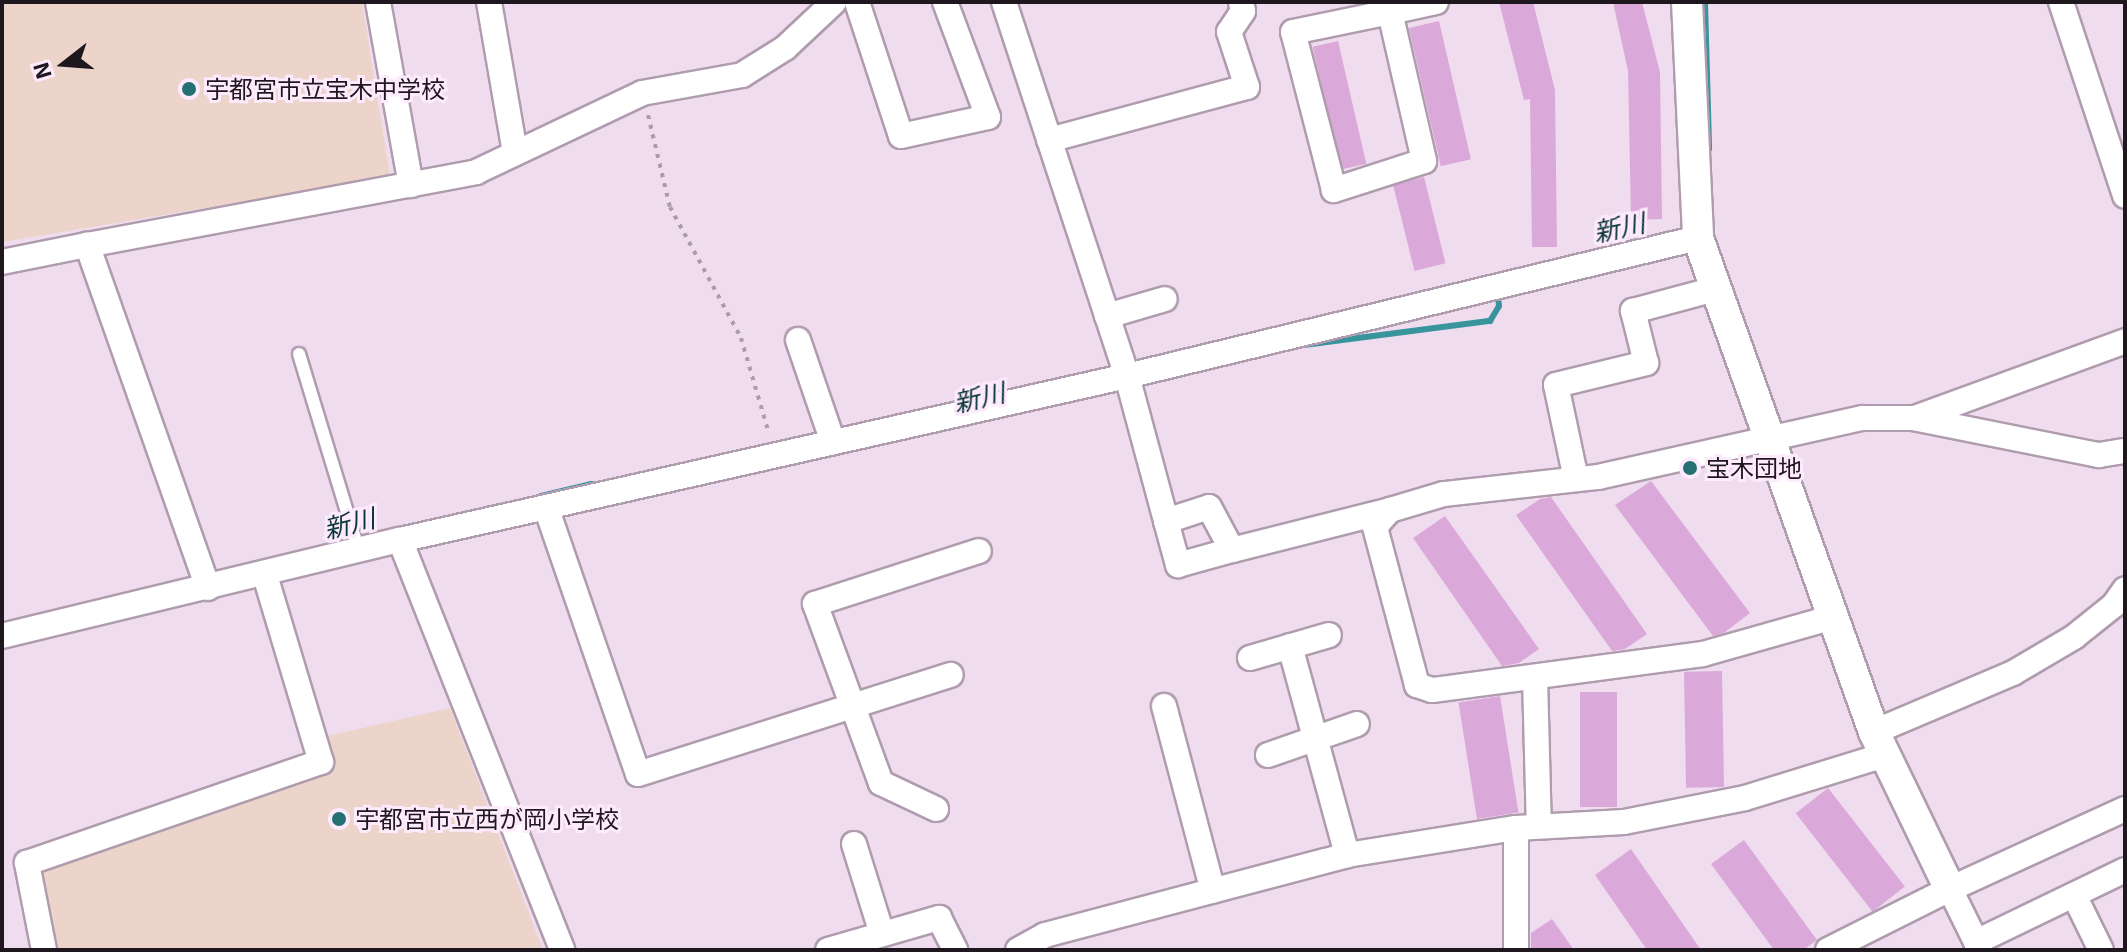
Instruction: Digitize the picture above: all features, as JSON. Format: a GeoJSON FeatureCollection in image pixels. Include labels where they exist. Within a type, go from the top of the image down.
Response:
{"type":"FeatureCollection","features":[{"type":"Feature","properties":{"kind":"street"},"geometry":{"type":"LineString","coordinates":[[378,2],[411,185]]}},
{"type":"Feature","properties":{"kind":"street"},"geometry":{"type":"LineString","coordinates":[[489,2],[515,153]]}},
{"type":"Feature","properties":{"kind":"street"},"geometry":{"type":"LineString","coordinates":[[2,262],[476,172],[642,93],[742,75],[785,48],[834,2]]}},
{"type":"Feature","properties":{"kind":"street"},"geometry":{"type":"LineString","coordinates":[[857,2],[901,136],[988,117],[945,2]]}},
{"type":"Feature","properties":{"kind":"street"},"geometry":{"type":"LineString","coordinates":[[1004,2],[1127,376],[1178,565],[1444,494],[1576,479],[1863,418],[1913,418],[2099,455],[2125,451]]}},
{"type":"Feature","properties":{"kind":"street"},"geometry":{"type":"LineString","coordinates":[[1049,140],[1247,87],[1229,32],[1243,11],[1241,2]]}},
{"type":"Feature","properties":{"kind":"street"},"geometry":{"type":"LineString","coordinates":[[1390,7],[1424,161],[1334,190],[1293,32],[1390,7],[1436,2]]}},
{"type":"Feature","properties":{"kind":"street"},"geometry":{"type":"LineString","coordinates":[[1687,2],[1698,238],[1830,618],[1880,743],[1978,946],[2125,870]]}},
{"type":"Feature","properties":{"kind":"street"},"geometry":{"type":"LineString","coordinates":[[2061,2],[2118,153],[2125,196]]}},
{"type":"Feature","properties":{"kind":"street"},"geometry":{"type":"LineString","coordinates":[[2,636],[400,540],[1127,376],[1698,238]]}},
{"type":"Feature","properties":{"kind":"street"},"geometry":{"type":"LineString","coordinates":[[87,245],[208,588]]}},
{"type":"Feature","properties":{"kind":"street"},"geometry":{"type":"LineString","coordinates":[[1576,479],[1556,385],[1646,363],[1633,311],[1715,289]]}},
{"type":"Feature","properties":{"kind":"street"},"geometry":{"type":"LineString","coordinates":[[1107,316],[1165,299]]}},
{"type":"Feature","properties":{"kind":"street"},"geometry":{"type":"LineString","coordinates":[[798,340],[833,442]]}},
{"type":"Feature","properties":{"kind":"street"},"geometry":{"type":"LineString","coordinates":[[1913,418],[2125,341]]}},
{"type":"Feature","properties":{"kind":"street"},"geometry":{"type":"LineString","coordinates":[[546,507],[638,774],[853,709],[951,675]]}},
{"type":"Feature","properties":{"kind":"street"},"geometry":{"type":"LineString","coordinates":[[1166,521],[1209,507],[1232,550]]}},
{"type":"Feature","properties":{"kind":"street"},"geometry":{"type":"LineString","coordinates":[[1390,510],[1375,527],[1417,685],[1432,690],[1703,654],[1830,618]]}},
{"type":"Feature","properties":{"kind":"street"},"geometry":{"type":"LineString","coordinates":[[400,540],[562,950]]}},
{"type":"Feature","properties":{"kind":"street"},"geometry":{"type":"LineString","coordinates":[[936,809],[881,783],[815,604],[979,551]]}},
{"type":"Feature","properties":{"kind":"street"},"geometry":{"type":"LineString","coordinates":[[44,950],[27,863],[321,762],[265,575]]}},
{"type":"Feature","properties":{"kind":"street"},"geometry":{"type":"LineString","coordinates":[[1018,950],[1045,935],[1347,855],[1528,827],[1624,822],[1730,801],[1880,743],[2013,673],[2074,637],[2114,605],[2125,589]]}},
{"type":"Feature","properties":{"kind":"street"},"geometry":{"type":"LineString","coordinates":[[1250,658],[1329,635]]}},
{"type":"Feature","properties":{"kind":"street"},"geometry":{"type":"LineString","coordinates":[[1290,646],[1347,855]]}},
{"type":"Feature","properties":{"kind":"street"},"geometry":{"type":"LineString","coordinates":[[1516,950],[1528,827],[1535,678]]}},
{"type":"Feature","properties":{"kind":"street"},"geometry":{"type":"LineString","coordinates":[[1164,706],[1213,891]]}},
{"type":"Feature","properties":{"kind":"street"},"geometry":{"type":"LineString","coordinates":[[1268,755],[1357,724]]}},
{"type":"Feature","properties":{"kind":"street"},"geometry":{"type":"LineString","coordinates":[[1828,950],[1950,889],[2125,809]]}},
{"type":"Feature","properties":{"kind":"street"},"geometry":{"type":"LineString","coordinates":[[854,844],[882,934]]}},
{"type":"Feature","properties":{"kind":"street"},"geometry":{"type":"LineString","coordinates":[[2074,895],[2101,950]]}},
{"type":"Feature","properties":{"kind":"street"},"geometry":{"type":"LineString","coordinates":[[828,950],[939,918],[955,950]]}},
{"type":"Feature","properties":{"kind":"lane"},"geometry":{"type":"LineString","coordinates":[[299,354],[359,551]]}},
{"type":"Feature","properties":{"kind":"path"},"geometry":{"type":"LineString","coordinates":[[642,93],[670,207],[741,338],[775,455]]}},
{"type":"Feature","properties":{"kind":"shaded area","name":"宇都宮市立宝木中学校"},"geometry":{"type":"Polygon","coordinates":[[[2,2],[362,2],[390,177],[2,242],[2,2]]]}},
{"type":"Feature","properties":{"kind":"shaded area","name":"宇都宮市立西が岡小学校"},"geometry":{"type":"Polygon","coordinates":[[[450,708],[543,950],[57,950],[39,868],[332,770],[323,737],[450,708]]]}},
{"type":"Feature","properties":{"kind":"building"},"geometry":{"type":"Polygon","coordinates":[[[1499,2],[1533,2],[1555,90],[1557,247],[1532,247],[1530,99],[1524,100],[1499,2]]]}},
{"type":"Feature","properties":{"kind":"building"},"geometry":{"type":"Polygon","coordinates":[[[1613,2],[1642,2],[1660,72],[1662,219],[1631,220],[1628,71],[1613,2]]]}},
{"type":"Feature","properties":{"kind":"building"},"geometry":{"type":"Polygon","coordinates":[[[1439,21],[1471,159],[1441,166],[1409,28],[1439,21]]]}},
{"type":"Feature","properties":{"kind":"building"},"geometry":{"type":"Polygon","coordinates":[[[1338,41],[1366,164],[1341,170],[1313,47],[1338,41]]]}},
{"type":"Feature","properties":{"kind":"building"},"geometry":{"type":"Polygon","coordinates":[[[1424,177],[1446,263],[1414,271],[1393,185],[1424,177]]]}},
{"type":"Feature","properties":{"kind":"building"},"geometry":{"type":"Polygon","coordinates":[[[1651,481],[1750,613],[1724,633],[1713,636],[1615,505],[1651,481]]]}},
{"type":"Feature","properties":{"kind":"building"},"geometry":{"type":"Polygon","coordinates":[[[1551,497],[1647,634],[1625,649],[1612,651],[1516,515],[1540,499],[1551,497]]]}},
{"type":"Feature","properties":{"kind":"building"},"geometry":{"type":"Polygon","coordinates":[[[1445,516],[1539,649],[1519,663],[1502,666],[1413,538],[1445,516]]]}},
{"type":"Feature","properties":{"kind":"building"},"geometry":{"type":"Polygon","coordinates":[[[1722,671],[1724,787],[1686,788],[1684,672],[1722,671]]]}},
{"type":"Feature","properties":{"kind":"building"},"geometry":{"type":"Polygon","coordinates":[[[1580,692],[1617,692],[1617,807],[1580,807],[1580,692]]]}},
{"type":"Feature","properties":{"kind":"building"},"geometry":{"type":"Polygon","coordinates":[[[1500,696],[1518,813],[1477,819],[1459,703],[1500,696]]]}},
{"type":"Feature","properties":{"kind":"building"},"geometry":{"type":"Polygon","coordinates":[[[1828,788],[1905,887],[1873,912],[1796,813],[1828,788]]]}},
{"type":"Feature","properties":{"kind":"building"},"geometry":{"type":"Polygon","coordinates":[[[1744,840],[1817,940],[1803,950],[1774,950],[1711,864],[1744,840]]]}},
{"type":"Feature","properties":{"kind":"building"},"geometry":{"type":"Polygon","coordinates":[[[1631,849],[1701,950],[1647,950],[1595,875],[1631,849]]]}},
{"type":"Feature","properties":{"kind":"building"},"geometry":{"type":"Polygon","coordinates":[[[1552,919],[1574,950],[1531,950],[1531,933],[1552,919]]]}},
{"type":"Feature","properties":{"kind":"waterway","name":"新川"},"geometry":{"type":"LineString","coordinates":[[1705,2],[1709,149]]}},
{"type":"Feature","properties":{"kind":"waterway","name":"新川"},"geometry":{"type":"LineString","coordinates":[[1304,345],[1490,321],[1499,306],[1498,294]]}},
{"type":"Feature","properties":{"kind":"waterway","name":"新川"},"geometry":{"type":"LineString","coordinates":[[541,496],[591,484],[600,486]]}},
{"type":"Feature","properties":{"kind":"place","name":"宇都宮市立宝木中学校"},"geometry":{"type":"Point","coordinates":[189,89]}},
{"type":"Feature","properties":{"kind":"place","name":"宝木団地"},"geometry":{"type":"Point","coordinates":[1690,468]}},
{"type":"Feature","properties":{"kind":"place","name":"宇都宮市立西が岡小学校"},"geometry":{"type":"Point","coordinates":[339,819]}}]}
